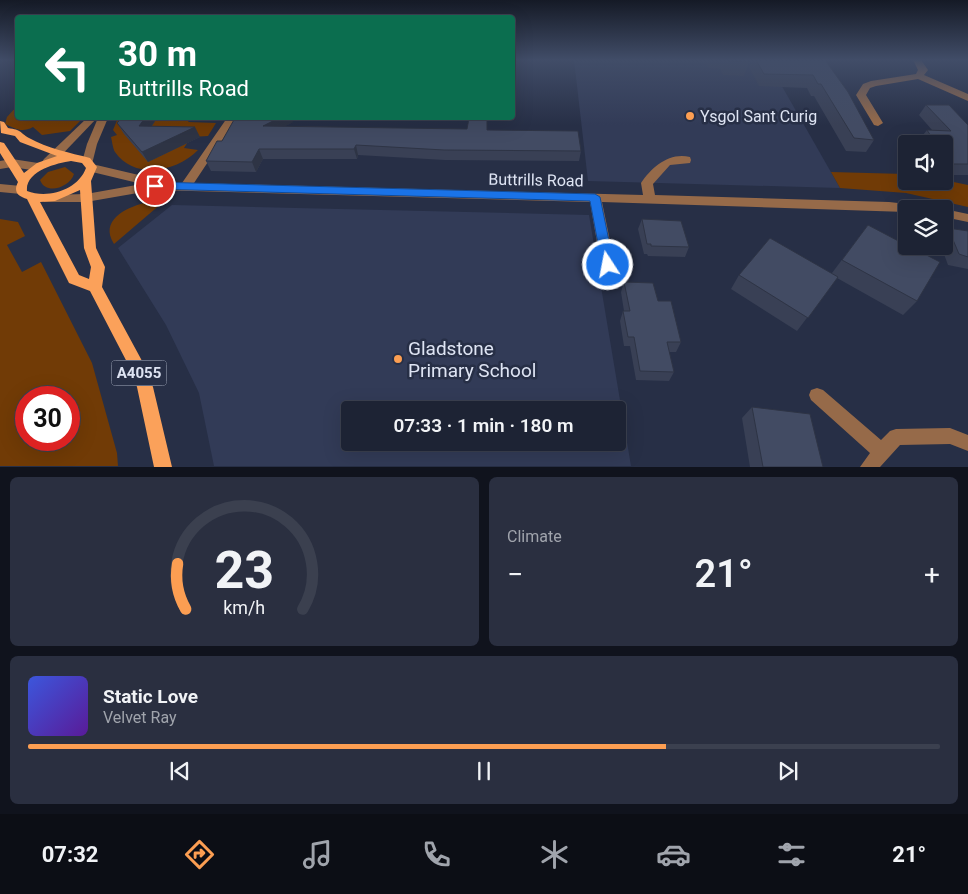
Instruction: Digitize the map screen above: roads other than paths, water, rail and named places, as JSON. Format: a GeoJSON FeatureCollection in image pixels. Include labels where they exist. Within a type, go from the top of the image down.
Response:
{"type":"FeatureCollection","features":[{"type":"Feature","properties":{"kind":"main road"},"geometry":{"type":"LineString","coordinates":[[2,132],[18,133],[24,140],[71,157]]}},
{"type":"Feature","properties":{"kind":"main road"},"geometry":{"type":"LineString","coordinates":[[0,145],[12,163],[74,279],[94,287],[98,267],[90,248],[85,181]]}},
{"type":"Feature","properties":{"kind":"main road"},"geometry":{"type":"LineString","coordinates":[[71,157],[80,157],[90,165],[88,177],[72,191],[48,199],[25,190],[43,165],[71,157]]}},
{"type":"Feature","properties":{"kind":"main road","name":"A4055"},"geometry":{"type":"LineString","coordinates":[[94,287],[136,364],[145,387],[163,466]]}},
{"type":"Feature","properties":{"kind":"street"},"geometry":{"type":"LineString","coordinates":[[878,122],[861,95],[866,86],[882,82]]}},
{"type":"Feature","properties":{"kind":"street"},"geometry":{"type":"LineString","coordinates":[[932,82],[968,98]]}},
{"type":"Feature","properties":{"kind":"street"},"geometry":{"type":"LineString","coordinates":[[0,164],[43,165],[90,120]]}},
{"type":"Feature","properties":{"kind":"street"},"geometry":{"type":"LineString","coordinates":[[90,165],[92,144],[102,120]]}},
{"type":"Feature","properties":{"kind":"street"},"geometry":{"type":"LineString","coordinates":[[185,186],[231,120]]}},
{"type":"Feature","properties":{"kind":"street"},"geometry":{"type":"LineString","coordinates":[[650,200],[647,183],[667,162],[686,160]]}},
{"type":"Feature","properties":{"kind":"street","name":"Buttrills Road"},"geometry":{"type":"LineString","coordinates":[[90,165],[143,180],[155,186]]}},
{"type":"Feature","properties":{"kind":"street","name":"Buttrills Road"},"geometry":{"type":"LineString","coordinates":[[48,199],[86,198],[155,186],[185,186],[898,207]]}},
{"type":"Feature","properties":{"kind":"street"},"geometry":{"type":"LineString","coordinates":[[0,188],[25,190]]}},
{"type":"Feature","properties":{"kind":"street"},"geometry":{"type":"LineString","coordinates":[[595,197],[608,265]]}},
{"type":"Feature","properties":{"kind":"street"},"geometry":{"type":"LineString","coordinates":[[953,215],[968,218]]}},
{"type":"Feature","properties":{"kind":"street"},"geometry":{"type":"LineString","coordinates":[[816,395],[882,452]]}},
{"type":"Feature","properties":{"kind":"street"},"geometry":{"type":"LineString","coordinates":[[868,466],[896,437],[950,436],[968,443]]}},
{"type":"Feature","properties":{"kind":"place","name":"Ysgol Sant Curig"},"geometry":{"type":"Point","coordinates":[690,116]}},
{"type":"Feature","properties":{"kind":"place","name":"Gladstone Primary School"},"geometry":{"type":"Point","coordinates":[398,359]}}]}
